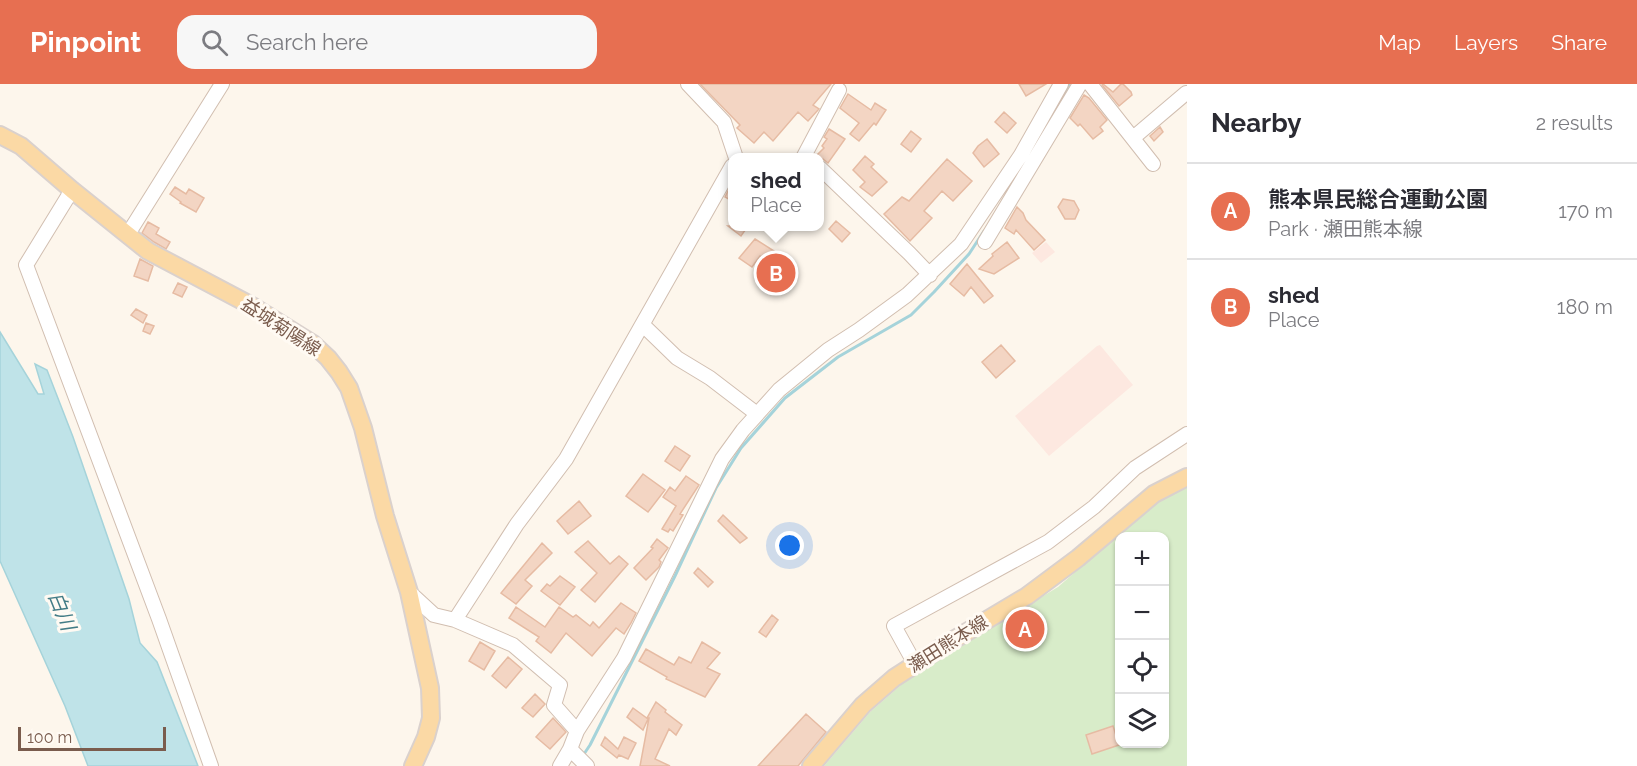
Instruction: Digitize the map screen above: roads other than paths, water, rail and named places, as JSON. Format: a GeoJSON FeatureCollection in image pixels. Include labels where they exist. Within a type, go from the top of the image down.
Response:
{"type":"FeatureCollection","features":[{"type":"Feature","properties":{"kind":"main road","name":"益城菊陽線"},"geometry":{"type":"LineString","coordinates":[[0,135],[21,146],[148,251],[252,306],[313,344],[339,372],[356,406],[385,516],[409,592],[430,688],[431,718],[426,737],[413,766]]}},
{"type":"Feature","properties":{"kind":"main road","name":"瀬田熊本線"},"geometry":{"type":"LineString","coordinates":[[811,766],[863,705],[894,678],[1027,596],[1078,558],[1154,494],[1187,477]]}},
{"type":"Feature","properties":{"kind":"street"},"geometry":{"type":"LineString","coordinates":[[128,234],[222,84]]}},
{"type":"Feature","properties":{"kind":"street"},"geometry":{"type":"LineString","coordinates":[[688,84],[724,122],[734,153]]}},
{"type":"Feature","properties":{"kind":"street"},"geometry":{"type":"LineString","coordinates":[[560,766],[577,731],[624,658],[722,459],[743,430],[779,390],[828,350],[907,296],[961,243],[1021,155],[1061,84]]}},
{"type":"Feature","properties":{"kind":"street"},"geometry":{"type":"LineString","coordinates":[[985,242],[1080,84]]}},
{"type":"Feature","properties":{"kind":"street"},"geometry":{"type":"LineString","coordinates":[[1090,84],[1153,164]]}},
{"type":"Feature","properties":{"kind":"street"},"geometry":{"type":"LineString","coordinates":[[808,153],[839,86]]}},
{"type":"Feature","properties":{"kind":"street"},"geometry":{"type":"LineString","coordinates":[[1133,138],[1186,93]]}},
{"type":"Feature","properties":{"kind":"street"},"geometry":{"type":"LineString","coordinates":[[455,620],[518,524],[566,459],[728,173]]}},
{"type":"Feature","properties":{"kind":"street"},"geometry":{"type":"LineString","coordinates":[[824,173],[930,275]]}},
{"type":"Feature","properties":{"kind":"street"},"geometry":{"type":"LineString","coordinates":[[72,190],[26,265],[159,619],[211,766]]}},
{"type":"Feature","properties":{"kind":"street"},"geometry":{"type":"LineString","coordinates":[[643,325],[677,358],[710,378],[758,414]]}},
{"type":"Feature","properties":{"kind":"street"},"geometry":{"type":"LineString","coordinates":[[915,664],[894,626],[1048,542],[1094,507],[1135,468],[1187,434]]}},
{"type":"Feature","properties":{"kind":"street"},"geometry":{"type":"LineString","coordinates":[[409,592],[434,615],[455,620],[513,645],[560,685],[554,705],[577,731]]}},
{"type":"Feature","properties":{"kind":"street"},"geometry":{"type":"LineString","coordinates":[[570,749],[587,766]]}},
{"type":"Feature","properties":{"kind":"water","name":"白川"},"geometry":{"type":"Polygon","coordinates":[[[0,332],[38,394],[44,394],[35,364],[47,370],[73,437],[129,599],[140,643],[157,662],[198,766],[88,766],[65,706],[0,561],[0,332]]]}},
{"type":"Feature","properties":{"kind":"waterway"},"geometry":{"type":"LineString","coordinates":[[1037,143],[1069,84]]}},
{"type":"Feature","properties":{"kind":"waterway"},"geometry":{"type":"LineString","coordinates":[[582,757],[675,576],[716,488],[741,448],[785,398],[838,357],[911,315],[969,254],[984,231]]}},
{"type":"Feature","properties":{"kind":"place","name":"shed"},"geometry":{"type":"Point","coordinates":[776,273]}},
{"type":"Feature","properties":{"kind":"place","name":"熊本県民総合運動公園"},"geometry":{"type":"Point","coordinates":[1025,629]}}]}
